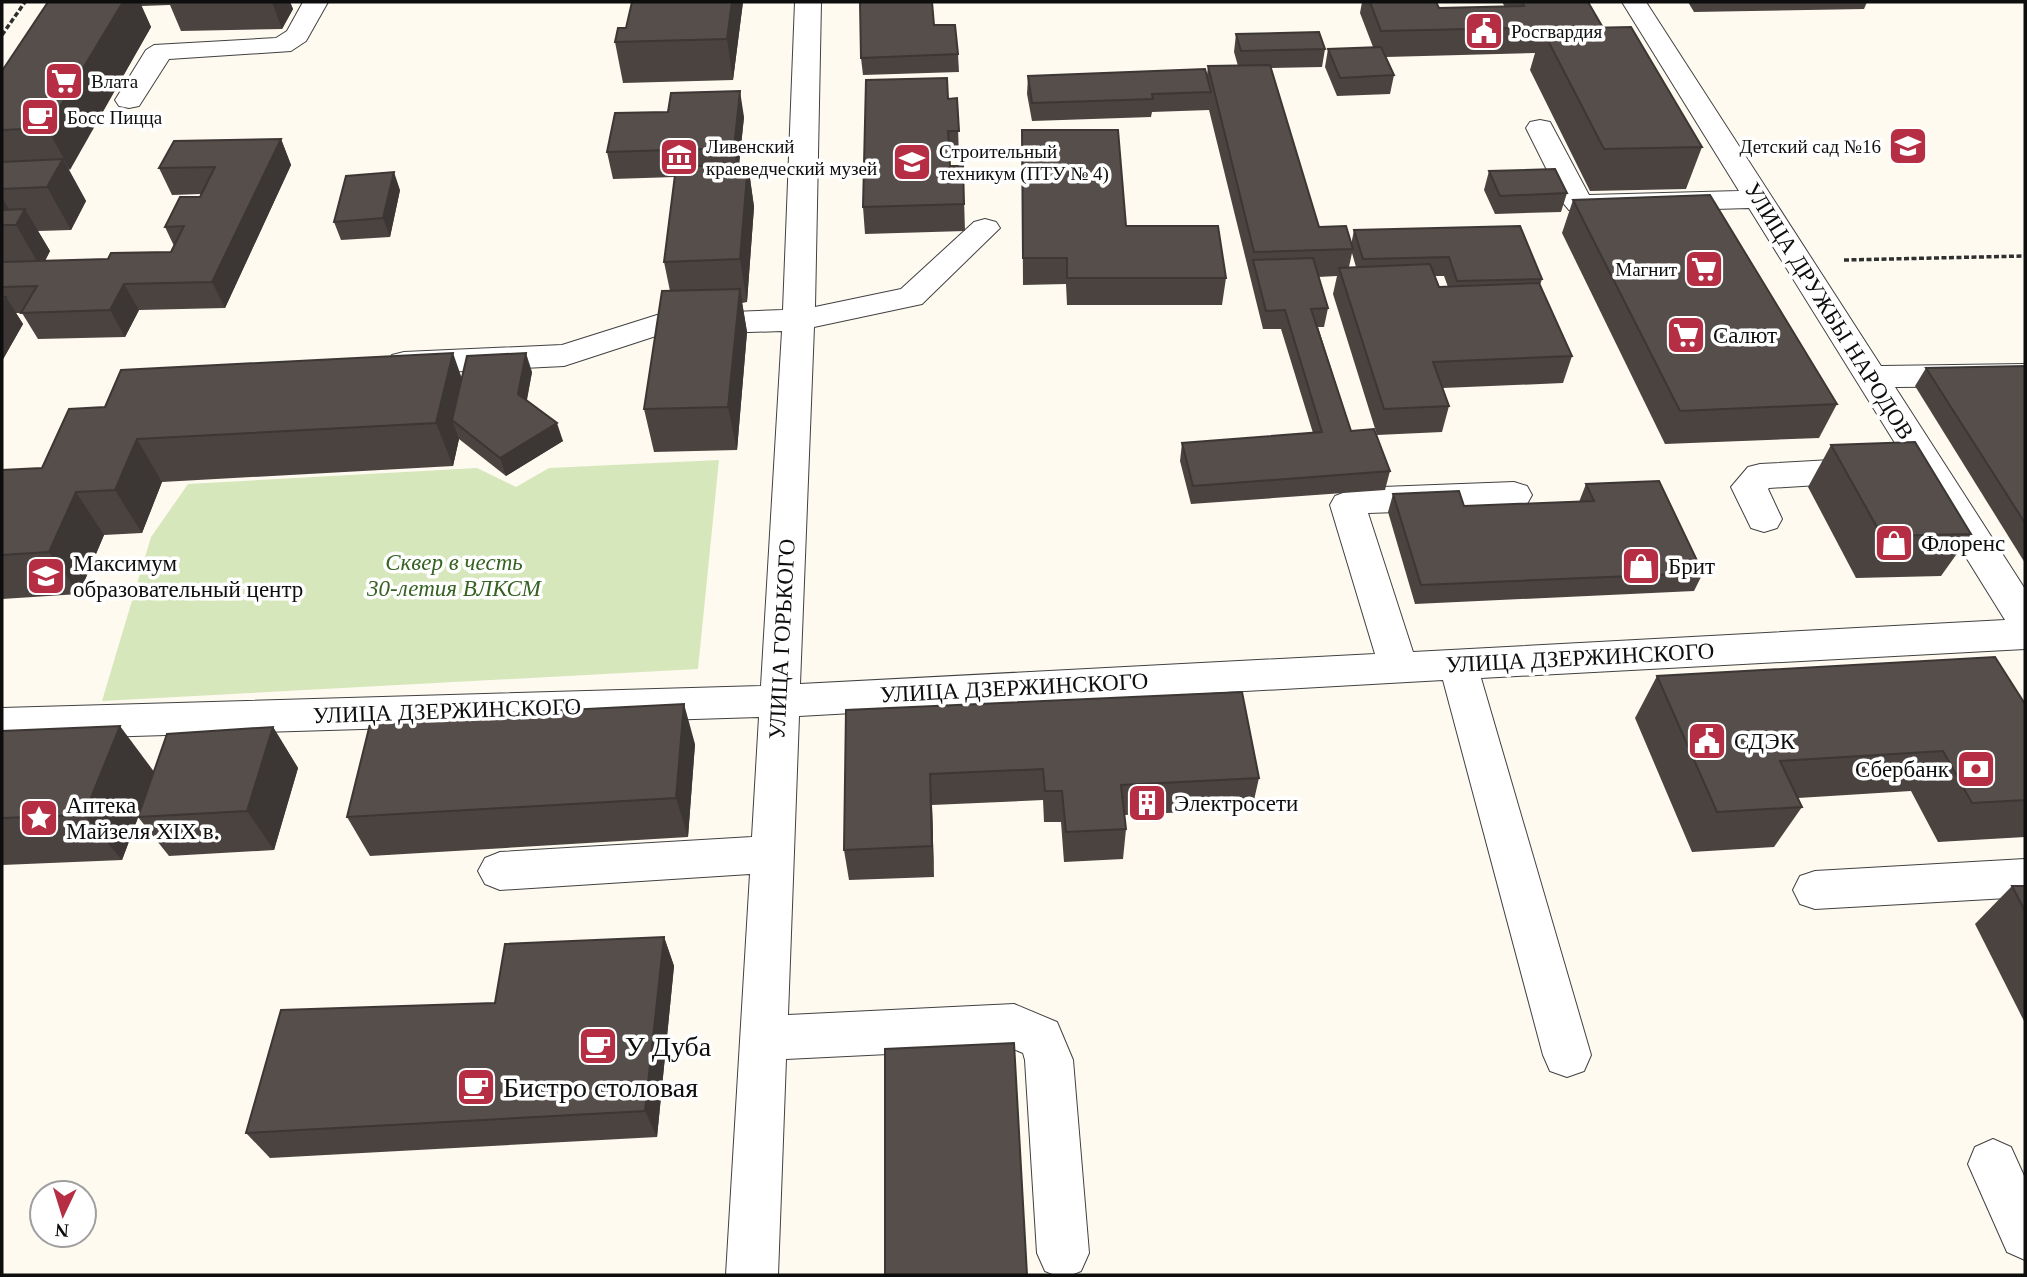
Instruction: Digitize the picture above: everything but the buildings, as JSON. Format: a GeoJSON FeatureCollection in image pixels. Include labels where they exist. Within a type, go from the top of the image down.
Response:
{"type":"FeatureCollection","features":[{"type":"Feature","properties":{"kind":"street"},"geometry":{"type":"LineString","coordinates":[[129,100],[157,54],[169,49],[272,47],[289,43],[297,36],[314,2]]}},
{"type":"Feature","properties":{"kind":"street","name":"УЛИЦА ГОРЬКОГО"},"geometry":{"type":"LineString","coordinates":[[751,1275],[765,1038],[778,701],[798,320],[808,2]]}},
{"type":"Feature","properties":{"kind":"street","name":"УЛИЦА ДРУЖБЫ НАРОДОВ"},"geometry":{"type":"LineString","coordinates":[[1634,2],[2025,620]]}},
{"type":"Feature","properties":{"kind":"street"},"geometry":{"type":"LineString","coordinates":[[1540,128],[1579,204],[1759,200]]}},
{"type":"Feature","properties":{"kind":"street"},"geometry":{"type":"LineString","coordinates":[[374,365],[564,355],[657,325],[798,320],[911,298],[985,228]]}},
{"type":"Feature","properties":{"kind":"street"},"geometry":{"type":"LineString","coordinates":[[1871,377],[2025,375]]}},
{"type":"Feature","properties":{"kind":"street"},"geometry":{"type":"LineString","coordinates":[[1764,519],[1749,487],[1760,477],[1928,467]]}},
{"type":"Feature","properties":{"kind":"street"},"geometry":{"type":"LineString","coordinates":[[1399,668],[1348,505],[1356,501],[1514,495]]}},
{"type":"Feature","properties":{"kind":"street","name":"УЛИЦА ДЗЕРЖИНСКОГО"},"geometry":{"type":"LineString","coordinates":[[2,724],[778,701],[2025,634]]}},
{"type":"Feature","properties":{"kind":"street"},"geometry":{"type":"LineString","coordinates":[[1458,665],[1567,1055]]}},
{"type":"Feature","properties":{"kind":"street"},"geometry":{"type":"LineString","coordinates":[[500,871],[772,854]]}},
{"type":"Feature","properties":{"kind":"street"},"geometry":{"type":"LineString","coordinates":[[1815,890],[2025,878]]}},
{"type":"Feature","properties":{"kind":"street"},"geometry":{"type":"LineString","coordinates":[[765,1038],[1014,1026],[1040,1038],[1049,1060],[1063,1253]]}},
{"type":"Feature","properties":{"kind":"street"},"geometry":{"type":"LineString","coordinates":[[1993,1164],[2025,1234]]}},
{"type":"Feature","properties":{"kind":"path"},"geometry":{"type":"LineString","coordinates":[[2,35],[25,2]]}},
{"type":"Feature","properties":{"kind":"path"},"geometry":{"type":"LineString","coordinates":[[1798,262],[2025,256]]}},
{"type":"Feature","properties":{"kind":"green space","name":"Сквер в честь 30-летия ВЛКСМ"},"geometry":{"type":"Polygon","coordinates":[[[719,460],[698,669],[102,701],[151,537],[188,484],[477,468],[516,487],[549,468],[719,460]]]}},
{"type":"Feature","properties":{"kind":"place","name":"Росгвардия"},"geometry":{"type":"Point","coordinates":[1484,31]}},
{"type":"Feature","properties":{"kind":"place","name":"Влата"},"geometry":{"type":"Point","coordinates":[64,81]}},
{"type":"Feature","properties":{"kind":"place","name":"Босс Пицца"},"geometry":{"type":"Point","coordinates":[40,117]}},
{"type":"Feature","properties":{"kind":"place","name":"Детский сад №16"},"geometry":{"type":"Point","coordinates":[1908,146]}},
{"type":"Feature","properties":{"kind":"place","name":"Ливенский краеведческий музей"},"geometry":{"type":"Point","coordinates":[679,157]}},
{"type":"Feature","properties":{"kind":"place","name":"Строительный техникум (ПТУ № 4)"},"geometry":{"type":"Point","coordinates":[912,162]}},
{"type":"Feature","properties":{"kind":"place","name":"Магнит"},"geometry":{"type":"Point","coordinates":[1704,269]}},
{"type":"Feature","properties":{"kind":"place","name":"Салют"},"geometry":{"type":"Point","coordinates":[1686,335]}},
{"type":"Feature","properties":{"kind":"place","name":"Флоренс"},"geometry":{"type":"Point","coordinates":[1894,543]}},
{"type":"Feature","properties":{"kind":"place","name":"Брит"},"geometry":{"type":"Point","coordinates":[1641,566]}},
{"type":"Feature","properties":{"kind":"place","name":"Максимум образовательный центр"},"geometry":{"type":"Point","coordinates":[46,576]}},
{"type":"Feature","properties":{"kind":"place","name":"СДЭК"},"geometry":{"type":"Point","coordinates":[1707,741]}},
{"type":"Feature","properties":{"kind":"place","name":"Сбербанк"},"geometry":{"type":"Point","coordinates":[1976,769]}},
{"type":"Feature","properties":{"kind":"place","name":"Электросети"},"geometry":{"type":"Point","coordinates":[1147,803]}},
{"type":"Feature","properties":{"kind":"place","name":"Аптека Майзеля XIX в."},"geometry":{"type":"Point","coordinates":[39,818]}},
{"type":"Feature","properties":{"kind":"place","name":"У Дуба"},"geometry":{"type":"Point","coordinates":[598,1046]}},
{"type":"Feature","properties":{"kind":"place","name":"Бистро столовая"},"geometry":{"type":"Point","coordinates":[476,1087]}}]}
